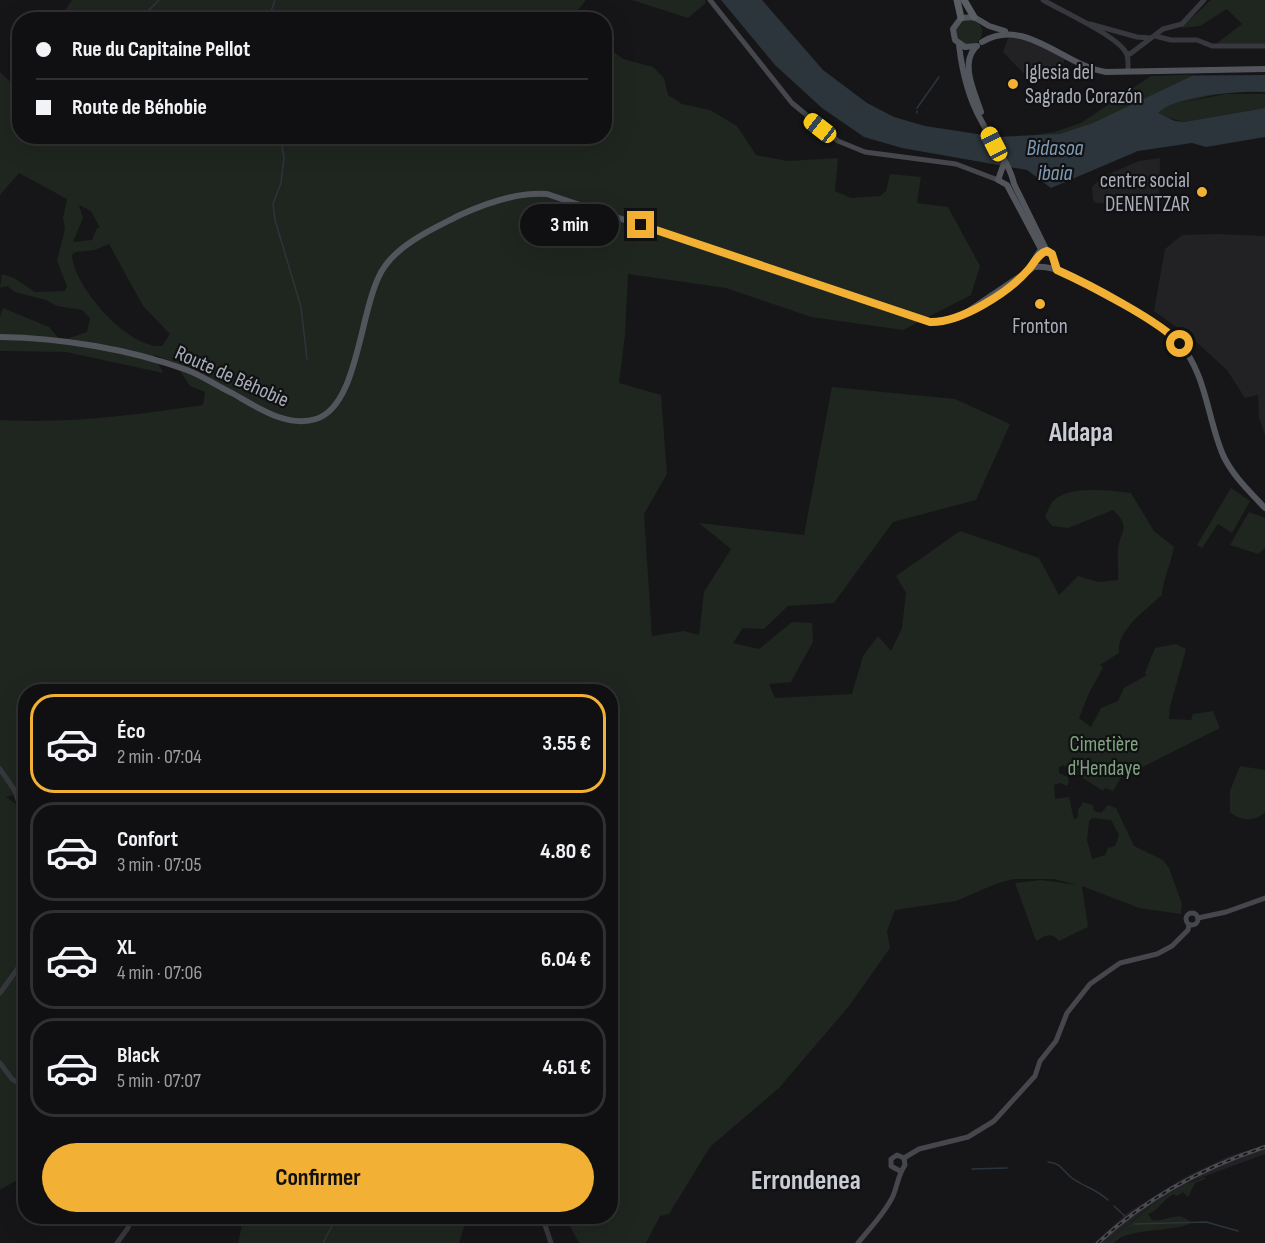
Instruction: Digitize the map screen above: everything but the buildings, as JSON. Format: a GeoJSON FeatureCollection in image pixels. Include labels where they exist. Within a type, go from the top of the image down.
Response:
{"type":"FeatureCollection","features":[{"type":"Feature","properties":{"kind":"highway"},"geometry":{"type":"LineString","coordinates":[[959,1],[974,17]]}},
{"type":"Feature","properties":{"kind":"highway"},"geometry":{"type":"LineString","coordinates":[[959,1],[961,18]]}},
{"type":"Feature","properties":{"kind":"main road"},"geometry":{"type":"LineString","coordinates":[[711,0],[786,96],[838,141],[865,152],[945,162],[988,174],[1011,171]]}},
{"type":"Feature","properties":{"kind":"main road"},"geometry":{"type":"LineString","coordinates":[[1010,183],[1011,171],[1004,163],[976,111],[966,82],[960,45],[953,31],[961,18],[974,17],[999,30],[1028,34],[1094,69],[1189,70]]}},
{"type":"Feature","properties":{"kind":"main road"},"geometry":{"type":"LineString","coordinates":[[982,22],[985,32],[979,44],[970,54],[969,64],[988,133]]}},
{"type":"Feature","properties":{"kind":"main road"},"geometry":{"type":"LineString","coordinates":[[960,45],[968,48],[1000,34],[1020,35],[1094,69],[1112,72],[1265,69]]}},
{"type":"Feature","properties":{"kind":"main road"},"geometry":{"type":"LineString","coordinates":[[999,174],[1004,163]]}},
{"type":"Feature","properties":{"kind":"main road"},"geometry":{"type":"LineString","coordinates":[[999,174],[1010,183],[1039,242],[1045,265]]}},
{"type":"Feature","properties":{"kind":"main road","name":"Route de Béhobie"},"geometry":{"type":"LineString","coordinates":[[0,337],[59,341],[162,362],[190,371],[269,413],[284,419],[304,422],[319,418],[339,400],[345,387],[376,281],[385,266],[443,227],[496,202],[521,195],[548,194],[930,322],[958,318],[992,298],[1027,271],[1042,254]]}},
{"type":"Feature","properties":{"kind":"main road"},"geometry":{"type":"LineString","coordinates":[[1042,254],[1053,259],[1057,270]]}},
{"type":"Feature","properties":{"kind":"main road"},"geometry":{"type":"LineString","coordinates":[[1045,265],[1053,259]]}},
{"type":"Feature","properties":{"kind":"main road"},"geometry":{"type":"LineString","coordinates":[[1045,265],[1111,299],[1171,334],[1180,344],[1208,400],[1227,462],[1265,508]]}},
{"type":"Feature","properties":{"kind":"main road","name":"Route de Béhobie"},"geometry":{"type":"LineString","coordinates":[[1027,271],[1045,265]]}},
{"type":"Feature","properties":{"kind":"main road"},"geometry":{"type":"LineString","coordinates":[[1198,918],[1226,912],[1265,898]]}},
{"type":"Feature","properties":{"kind":"main road"},"geometry":{"type":"LineString","coordinates":[[904,1158],[919,1149],[968,1137],[994,1121],[1035,1076],[1040,1061],[1056,1041],[1067,1013],[1090,984],[1120,963],[1157,954],[1172,946],[1188,930],[1187,915],[1193,913],[1198,918]]}},
{"type":"Feature","properties":{"kind":"main road"},"geometry":{"type":"LineString","coordinates":[[1189,925],[1195,924],[1198,918]]}},
{"type":"Feature","properties":{"kind":"main road"},"geometry":{"type":"LineString","coordinates":[[900,1171],[893,1169],[891,1159],[897,1155],[904,1158]]}},
{"type":"Feature","properties":{"kind":"main road"},"geometry":{"type":"LineString","coordinates":[[858,1243],[888,1205],[900,1171],[905,1165],[904,1158]]}},
{"type":"Feature","properties":{"kind":"street"},"geometry":{"type":"LineString","coordinates":[[1043,0],[1084,22],[1130,54],[1166,28],[1182,24],[1204,0]]}},
{"type":"Feature","properties":{"kind":"street"},"geometry":{"type":"LineString","coordinates":[[1084,22],[1143,38],[1155,36],[1170,40],[1197,40],[1212,46],[1265,46]]}},
{"type":"Feature","properties":{"kind":"street"},"geometry":{"type":"LineString","coordinates":[[1126,53],[1128,70]]}},
{"type":"Feature","properties":{"kind":"street"},"geometry":{"type":"LineString","coordinates":[[0,769],[18,793]]}},
{"type":"Feature","properties":{"kind":"street"},"geometry":{"type":"LineString","coordinates":[[0,993],[18,968]]}},
{"type":"Feature","properties":{"kind":"street"},"geometry":{"type":"LineString","coordinates":[[0,1063],[18,1082]]}},
{"type":"Feature","properties":{"kind":"street"},"geometry":{"type":"LineString","coordinates":[[117,1243],[129,1224]]}},
{"type":"Feature","properties":{"kind":"street"},"geometry":{"type":"LineString","coordinates":[[545,1224],[551,1243]]}},
{"type":"Feature","properties":{"kind":"shaded area"},"geometry":{"type":"Polygon","coordinates":[[[1009,36],[1029,40],[1065,59],[1062,66],[1027,77],[1003,52],[1009,36]]]}},
{"type":"Feature","properties":{"kind":"shaded area"},"geometry":{"type":"Polygon","coordinates":[[[1160,158],[1159,205],[1096,203],[1093,200],[1092,187],[1102,177],[1139,161],[1160,158]]]}},
{"type":"Feature","properties":{"kind":"shaded area"},"geometry":{"type":"Polygon","coordinates":[[[1182,235],[1265,236],[1265,435],[1259,417],[1258,395],[1245,398],[1227,370],[1193,339],[1154,311],[1165,249],[1182,235]]]}},
{"type":"Feature","properties":{"kind":"shaded area"},"geometry":{"type":"Polygon","coordinates":[[[1265,1145],[1265,1154],[1192,1181],[1148,1208],[1106,1243],[1094,1243],[1127,1213],[1187,1176],[1229,1156],[1265,1145]]]}},
{"type":"Feature","properties":{"kind":"green space"},"geometry":{"type":"Polygon","coordinates":[[[72,0],[586,0],[578,12],[64,12],[72,0]]]}},
{"type":"Feature","properties":{"kind":"green space"},"geometry":{"type":"Polygon","coordinates":[[[632,0],[705,0],[706,3],[688,18],[632,0]]]}},
{"type":"Feature","properties":{"kind":"green space"},"geometry":{"type":"Polygon","coordinates":[[[1211,0],[1265,0],[1265,44],[1216,44],[1242,24],[1227,9],[1200,26],[1181,28],[1211,0]]]}},
{"type":"Feature","properties":{"kind":"green space"},"geometry":{"type":"Polygon","coordinates":[[[969,19],[978,23],[982,32],[978,41],[969,45],[960,41],[956,32],[960,23],[969,19]]]}},
{"type":"Feature","properties":{"kind":"green space","name":"Cimetière d'Hendaye"},"geometry":{"type":"Polygon","coordinates":[[[612,50],[623,59],[653,67],[664,78],[668,95],[682,104],[710,110],[737,126],[756,155],[788,161],[838,158],[835,191],[851,198],[880,196],[886,191],[890,174],[921,177],[917,203],[948,207],[980,266],[971,295],[903,330],[811,317],[726,288],[628,274],[625,335],[619,383],[661,395],[667,474],[644,514],[652,636],[684,631],[699,635],[704,592],[731,549],[699,523],[804,535],[832,387],[955,399],[1010,424],[976,500],[893,522],[834,603],[788,606],[764,629],[743,628],[733,643],[759,649],[792,622],[812,623],[813,642],[791,682],[769,684],[775,698],[852,694],[863,656],[878,636],[891,651],[902,628],[906,593],[896,576],[960,531],[1039,558],[1059,595],[1078,576],[1098,582],[1118,580],[1118,550],[1123,525],[1113,510],[1068,528],[1052,526],[1045,517],[1054,500],[1071,492],[1102,490],[1131,493],[1154,531],[1174,547],[1173,553],[1162,595],[1127,628],[1119,644],[1119,653],[1100,665],[1103,668],[1079,718],[1091,727],[1101,708],[1118,701],[1124,688],[1147,675],[1145,673],[1155,648],[1176,644],[1186,649],[1170,707],[1169,719],[1191,720],[1193,714],[1213,711],[1220,728],[1121,778],[1113,791],[1105,788],[1103,791],[1063,765],[1059,767],[1059,773],[1068,777],[1069,782],[1067,786],[1060,783],[1054,785],[1055,799],[1069,797],[1074,820],[1078,817],[1078,810],[1083,802],[1093,805],[1094,811],[1101,813],[1108,805],[1116,808],[1134,846],[1163,860],[1169,868],[1182,904],[1181,914],[1139,908],[1082,886],[1088,927],[1059,941],[1051,935],[1036,941],[1015,883],[1041,880],[1077,885],[1054,879],[1014,879],[998,883],[956,901],[895,910],[887,931],[890,948],[849,1006],[779,1088],[710,1147],[669,1214],[660,1216],[646,1243],[579,1243],[569,1224],[618,1224],[618,684],[18,684],[18,794],[6,797],[18,805],[18,1180],[0,1190],[0,420],[77,420],[178,409],[203,405],[205,392],[190,386],[174,362],[154,355],[163,373],[66,352],[0,351],[0,317],[3,308],[49,327],[61,341],[87,332],[90,318],[82,310],[57,306],[46,300],[15,292],[7,286],[0,288],[2,274],[14,278],[35,292],[65,291],[67,286],[57,261],[65,229],[63,218],[67,199],[19,173],[0,195],[0,72],[12,83],[12,144],[612,144],[612,50]],[[79,205],[83,218],[73,242],[92,240],[97,228],[100,228],[91,211],[79,205]],[[109,244],[95,250],[75,252],[72,255],[82,283],[92,299],[119,327],[134,338],[148,344],[162,346],[170,334],[143,306],[109,244]],[[1092,818],[1089,821],[1087,840],[1092,859],[1105,855],[1108,848],[1115,846],[1119,835],[1111,820],[1092,818]]]}},
{"type":"Feature","properties":{"kind":"green space"},"geometry":{"type":"Polygon","coordinates":[[[1265,75],[1265,92],[1229,91],[1182,103],[1225,94],[1265,94],[1265,108],[1184,122],[1160,115],[1107,131],[1020,137],[1054,132],[1081,123],[1151,76],[1265,75]]]}},
{"type":"Feature","properties":{"kind":"green space"},"geometry":{"type":"Polygon","coordinates":[[[1231,488],[1250,501],[1232,533],[1218,524],[1202,548],[1197,545],[1231,488]]]}},
{"type":"Feature","properties":{"kind":"green space"},"geometry":{"type":"Polygon","coordinates":[[[1249,512],[1265,518],[1265,548],[1258,554],[1230,545],[1249,512]]]}},
{"type":"Feature","properties":{"kind":"green space"},"geometry":{"type":"Polygon","coordinates":[[[1240,766],[1265,770],[1265,812],[1252,819],[1238,817],[1230,812],[1230,791],[1240,766]]]}},
{"type":"Feature","properties":{"kind":"green space"},"geometry":{"type":"Polygon","coordinates":[[[1205,1177],[1195,1183],[1188,1197],[1183,1192],[1177,1196],[1173,1194],[1148,1214],[1152,1220],[1178,1216],[1191,1223],[1173,1228],[1139,1232],[1120,1238],[1114,1243],[1106,1243],[1155,1203],[1184,1185],[1205,1177]]]}},
{"type":"Feature","properties":{"kind":"green space"},"geometry":{"type":"Polygon","coordinates":[[[242,1224],[465,1224],[459,1243],[238,1243],[242,1224]]]}},
{"type":"Feature","properties":{"kind":"water","name":"Bidasoa ibaia"},"geometry":{"type":"Polygon","coordinates":[[[721,0],[762,0],[823,70],[867,103],[894,117],[925,126],[997,137],[1060,134],[1093,123],[1192,76],[1265,75],[1265,92],[1225,93],[1192,98],[1177,102],[1158,113],[1175,121],[1184,122],[1265,108],[1265,137],[1206,147],[1192,143],[1138,151],[1051,188],[1027,170],[902,148],[864,137],[822,108],[775,65],[721,0]]]}},
{"type":"Feature","properties":{"kind":"waterway"},"geometry":{"type":"LineString","coordinates":[[147,12],[159,0]]}},
{"type":"Feature","properties":{"kind":"waterway"},"geometry":{"type":"LineString","coordinates":[[271,12],[275,0]]}},
{"type":"Feature","properties":{"kind":"waterway"},"geometry":{"type":"LineString","coordinates":[[917,108],[939,77]]}},
{"type":"Feature","properties":{"kind":"waterway"},"geometry":{"type":"LineString","coordinates":[[282,144],[284,157],[281,183],[273,204],[275,220],[301,307],[307,359]]}},
{"type":"Feature","properties":{"kind":"waterway"},"geometry":{"type":"LineString","coordinates":[[1048,1162],[1057,1164],[1079,1183],[1108,1200]]}},
{"type":"Feature","properties":{"kind":"waterway"},"geometry":{"type":"LineString","coordinates":[[972,1169],[1007,1168]]}},
{"type":"Feature","properties":{"kind":"waterway"},"geometry":{"type":"LineString","coordinates":[[1114,1206],[1126,1217]]}},
{"type":"Feature","properties":{"kind":"waterway"},"geometry":{"type":"LineString","coordinates":[[1134,1224],[1206,1222],[1238,1231]]}},
{"type":"Feature","properties":{"kind":"waterway"},"geometry":{"type":"LineString","coordinates":[[323,1243],[333,1224]]}},
{"type":"Feature","properties":{"kind":"railway"},"geometry":{"type":"LineString","coordinates":[[1098,1243],[1155,1198],[1197,1175],[1265,1147]]}},
{"type":"Feature","properties":{"kind":"place","name":"Iglesia del Sagrado Corazón"},"geometry":{"type":"Point","coordinates":[1013,84]}},
{"type":"Feature","properties":{"kind":"place","name":"centre social DENENTZAR"},"geometry":{"type":"Point","coordinates":[1202,192]}},
{"type":"Feature","properties":{"kind":"place","name":"Fronton"},"geometry":{"type":"Point","coordinates":[1040,304]}},
{"type":"Feature","properties":{"kind":"district","name":"Aldapa"},"geometry":{"type":"Point","coordinates":[1081,432]}},
{"type":"Feature","properties":{"kind":"district","name":"Errondenea"},"geometry":{"type":"Point","coordinates":[806,1180]}},
{"type":"Feature","properties":{"kind":"route"},"geometry":{"type":"LineString","coordinates":[[641,225],[930,322],[946,322],[971,311],[1020,277],[1040,254],[1047,251],[1052,254],[1057,270],[1171,334],[1180,344]]}}]}
